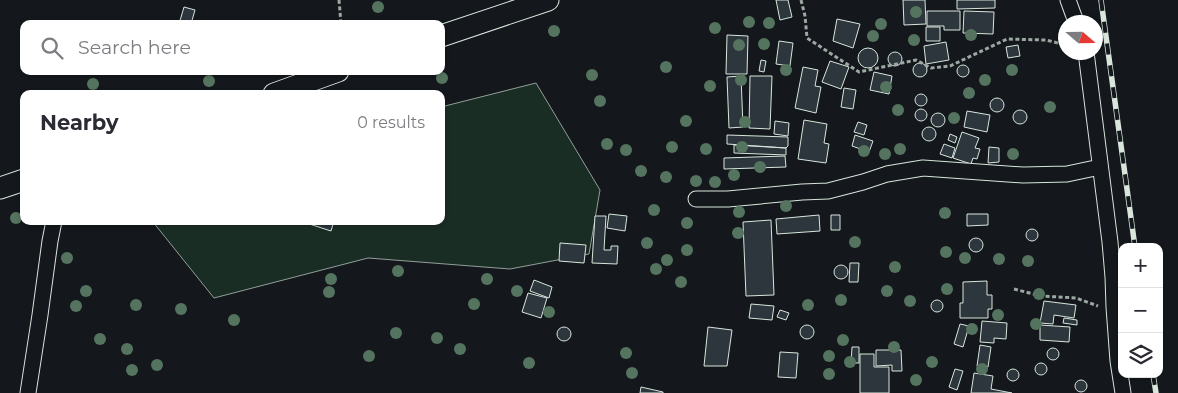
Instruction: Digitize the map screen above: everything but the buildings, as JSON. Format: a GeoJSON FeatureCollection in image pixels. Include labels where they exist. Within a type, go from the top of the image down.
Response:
{"type":"FeatureCollection","features":[{"type":"Feature","properties":{"kind":"street"},"geometry":{"type":"LineString","coordinates":[[445,35],[548,0]]}},
{"type":"Feature","properties":{"kind":"street"},"geometry":{"type":"LineString","coordinates":[[1068,0],[1073,15]]}},
{"type":"Feature","properties":{"kind":"street"},"geometry":{"type":"LineString","coordinates":[[1087,60],[1110,242],[1118,361],[1123,393]]}},
{"type":"Feature","properties":{"kind":"street"},"geometry":{"type":"LineString","coordinates":[[285,90],[327,75]]}},
{"type":"Feature","properties":{"kind":"street"},"geometry":{"type":"LineString","coordinates":[[696,199],[728,199],[828,191],[887,174],[923,168],[1023,176],[1067,174],[1100,167]]}},
{"type":"Feature","properties":{"kind":"street"},"geometry":{"type":"LineString","coordinates":[[0,188],[20,181]]}},
{"type":"Feature","properties":{"kind":"street"},"geometry":{"type":"LineString","coordinates":[[28,393],[53,225]]}},
{"type":"Feature","properties":{"kind":"path"},"geometry":{"type":"LineString","coordinates":[[339,0],[341,20]]}},
{"type":"Feature","properties":{"kind":"path"},"geometry":{"type":"LineString","coordinates":[[801,0],[807,38],[859,72],[916,60],[931,68],[950,66],[1008,40],[1046,40],[1058,43]]}},
{"type":"Feature","properties":{"kind":"path"},"geometry":{"type":"LineString","coordinates":[[1014,289],[1041,296],[1076,298],[1098,306],[1114,307]]}},
{"type":"Feature","properties":{"kind":"green space"},"geometry":{"type":"Polygon","coordinates":[[[536,83],[600,190],[589,254],[510,269],[368,258],[214,298],[155,225],[445,225],[445,106],[536,83]]]}},
{"type":"Feature","properties":{"kind":"railway"},"geometry":{"type":"LineString","coordinates":[[1101,0],[1134,243]]}},
{"type":"Feature","properties":{"kind":"railway"},"geometry":{"type":"LineString","coordinates":[[1154,378],[1156,393]]}}]}
